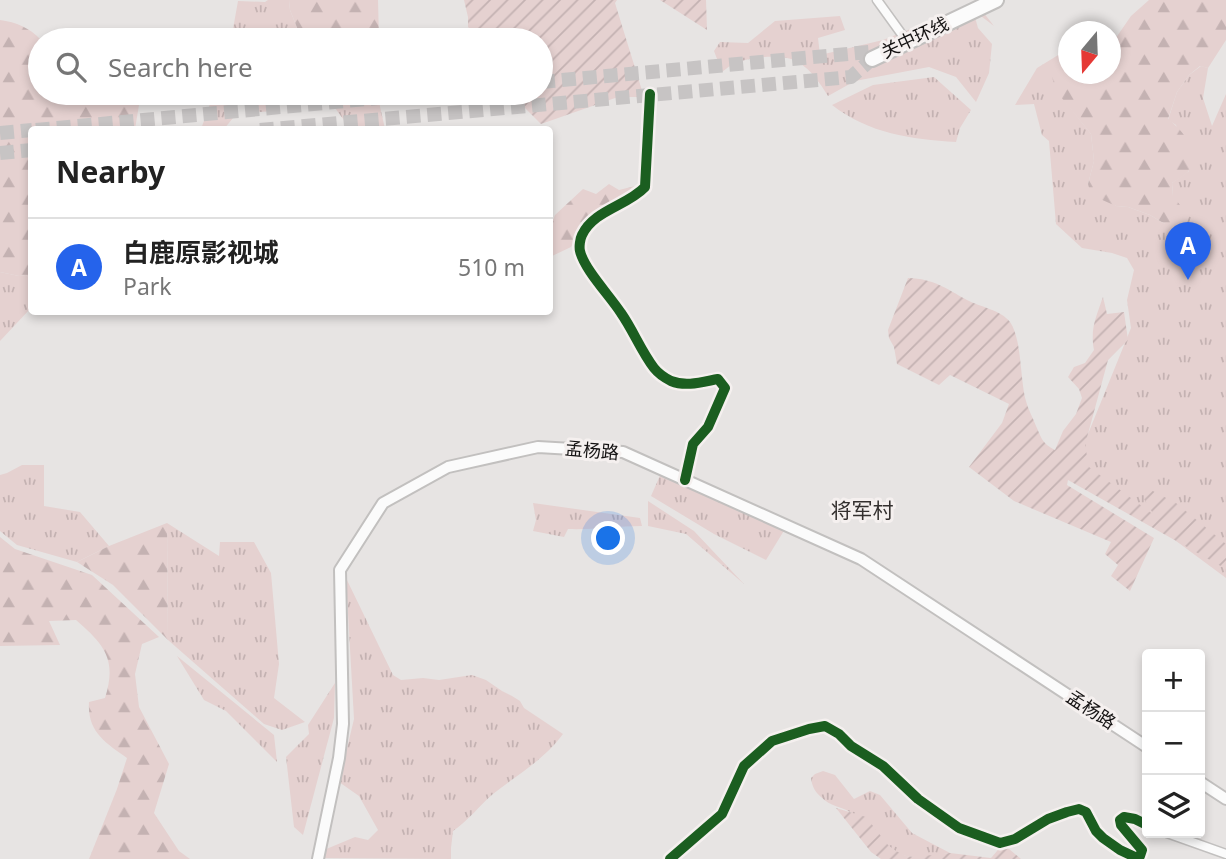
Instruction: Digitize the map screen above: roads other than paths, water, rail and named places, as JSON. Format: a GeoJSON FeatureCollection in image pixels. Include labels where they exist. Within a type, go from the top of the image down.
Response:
{"type":"FeatureCollection","features":[{"type":"Feature","properties":{"kind":"highway","name":"关中环线"},"geometry":{"type":"LineString","coordinates":[[978,0],[870,55],[996,0]]}},
{"type":"Feature","properties":{"kind":"main road","name":"孟杨路"},"geometry":{"type":"LineString","coordinates":[[318,859],[339,758],[343,724],[340,570],[383,503],[448,467],[538,447],[623,452],[861,559],[1142,744]]}},
{"type":"Feature","properties":{"kind":"main road"},"geometry":{"type":"LineString","coordinates":[[1205,785],[1226,799]]}},
{"type":"Feature","properties":{"kind":"street"},"geometry":{"type":"LineString","coordinates":[[877,0],[903,36]]}},
{"type":"Feature","properties":{"kind":"street"},"geometry":{"type":"LineString","coordinates":[[650,94],[645,187],[636,196],[611,208],[591,223],[581,236],[579,249],[656,370],[669,380],[683,385],[718,379],[725,388],[708,427],[693,444],[685,480]]}},
{"type":"Feature","properties":{"kind":"street"},"geometry":{"type":"LineString","coordinates":[[670,859],[722,814],[744,766],[772,741],[825,726],[883,766],[918,799],[959,828],[1000,843],[1015,839],[1066,811],[1079,809],[1086,812],[1103,838],[1135,857],[1140,856],[1142,850],[1121,825],[1120,820],[1125,817],[1142,822]]}},
{"type":"Feature","properties":{"kind":"street"},"geometry":{"type":"LineString","coordinates":[[1181,838],[1226,854]]}},
{"type":"Feature","properties":{"kind":"tunnel"},"geometry":{"type":"LineString","coordinates":[[553,81],[869,52]]}},
{"type":"Feature","properties":{"kind":"tunnel"},"geometry":{"type":"LineString","coordinates":[[553,104],[851,77],[872,59]]}},
{"type":"Feature","properties":{"kind":"tunnel"},"geometry":{"type":"LineString","coordinates":[[79,126],[303,105]]}},
{"type":"Feature","properties":{"kind":"tunnel"},"geometry":{"type":"LineString","coordinates":[[305,126],[539,105]]}},
{"type":"Feature","properties":{"kind":"tunnel"},"geometry":{"type":"LineString","coordinates":[[0,133],[28,130]]}},
{"type":"Feature","properties":{"kind":"tunnel"},"geometry":{"type":"LineString","coordinates":[[0,153],[28,150]]}},
{"type":"Feature","properties":{"kind":"place","name":"白鹿原影视城"},"geometry":{"type":"Point","coordinates":[1188,280]}},
{"type":"Feature","properties":{"kind":"district","name":"将军村"},"geometry":{"type":"Point","coordinates":[862,511]}}]}
